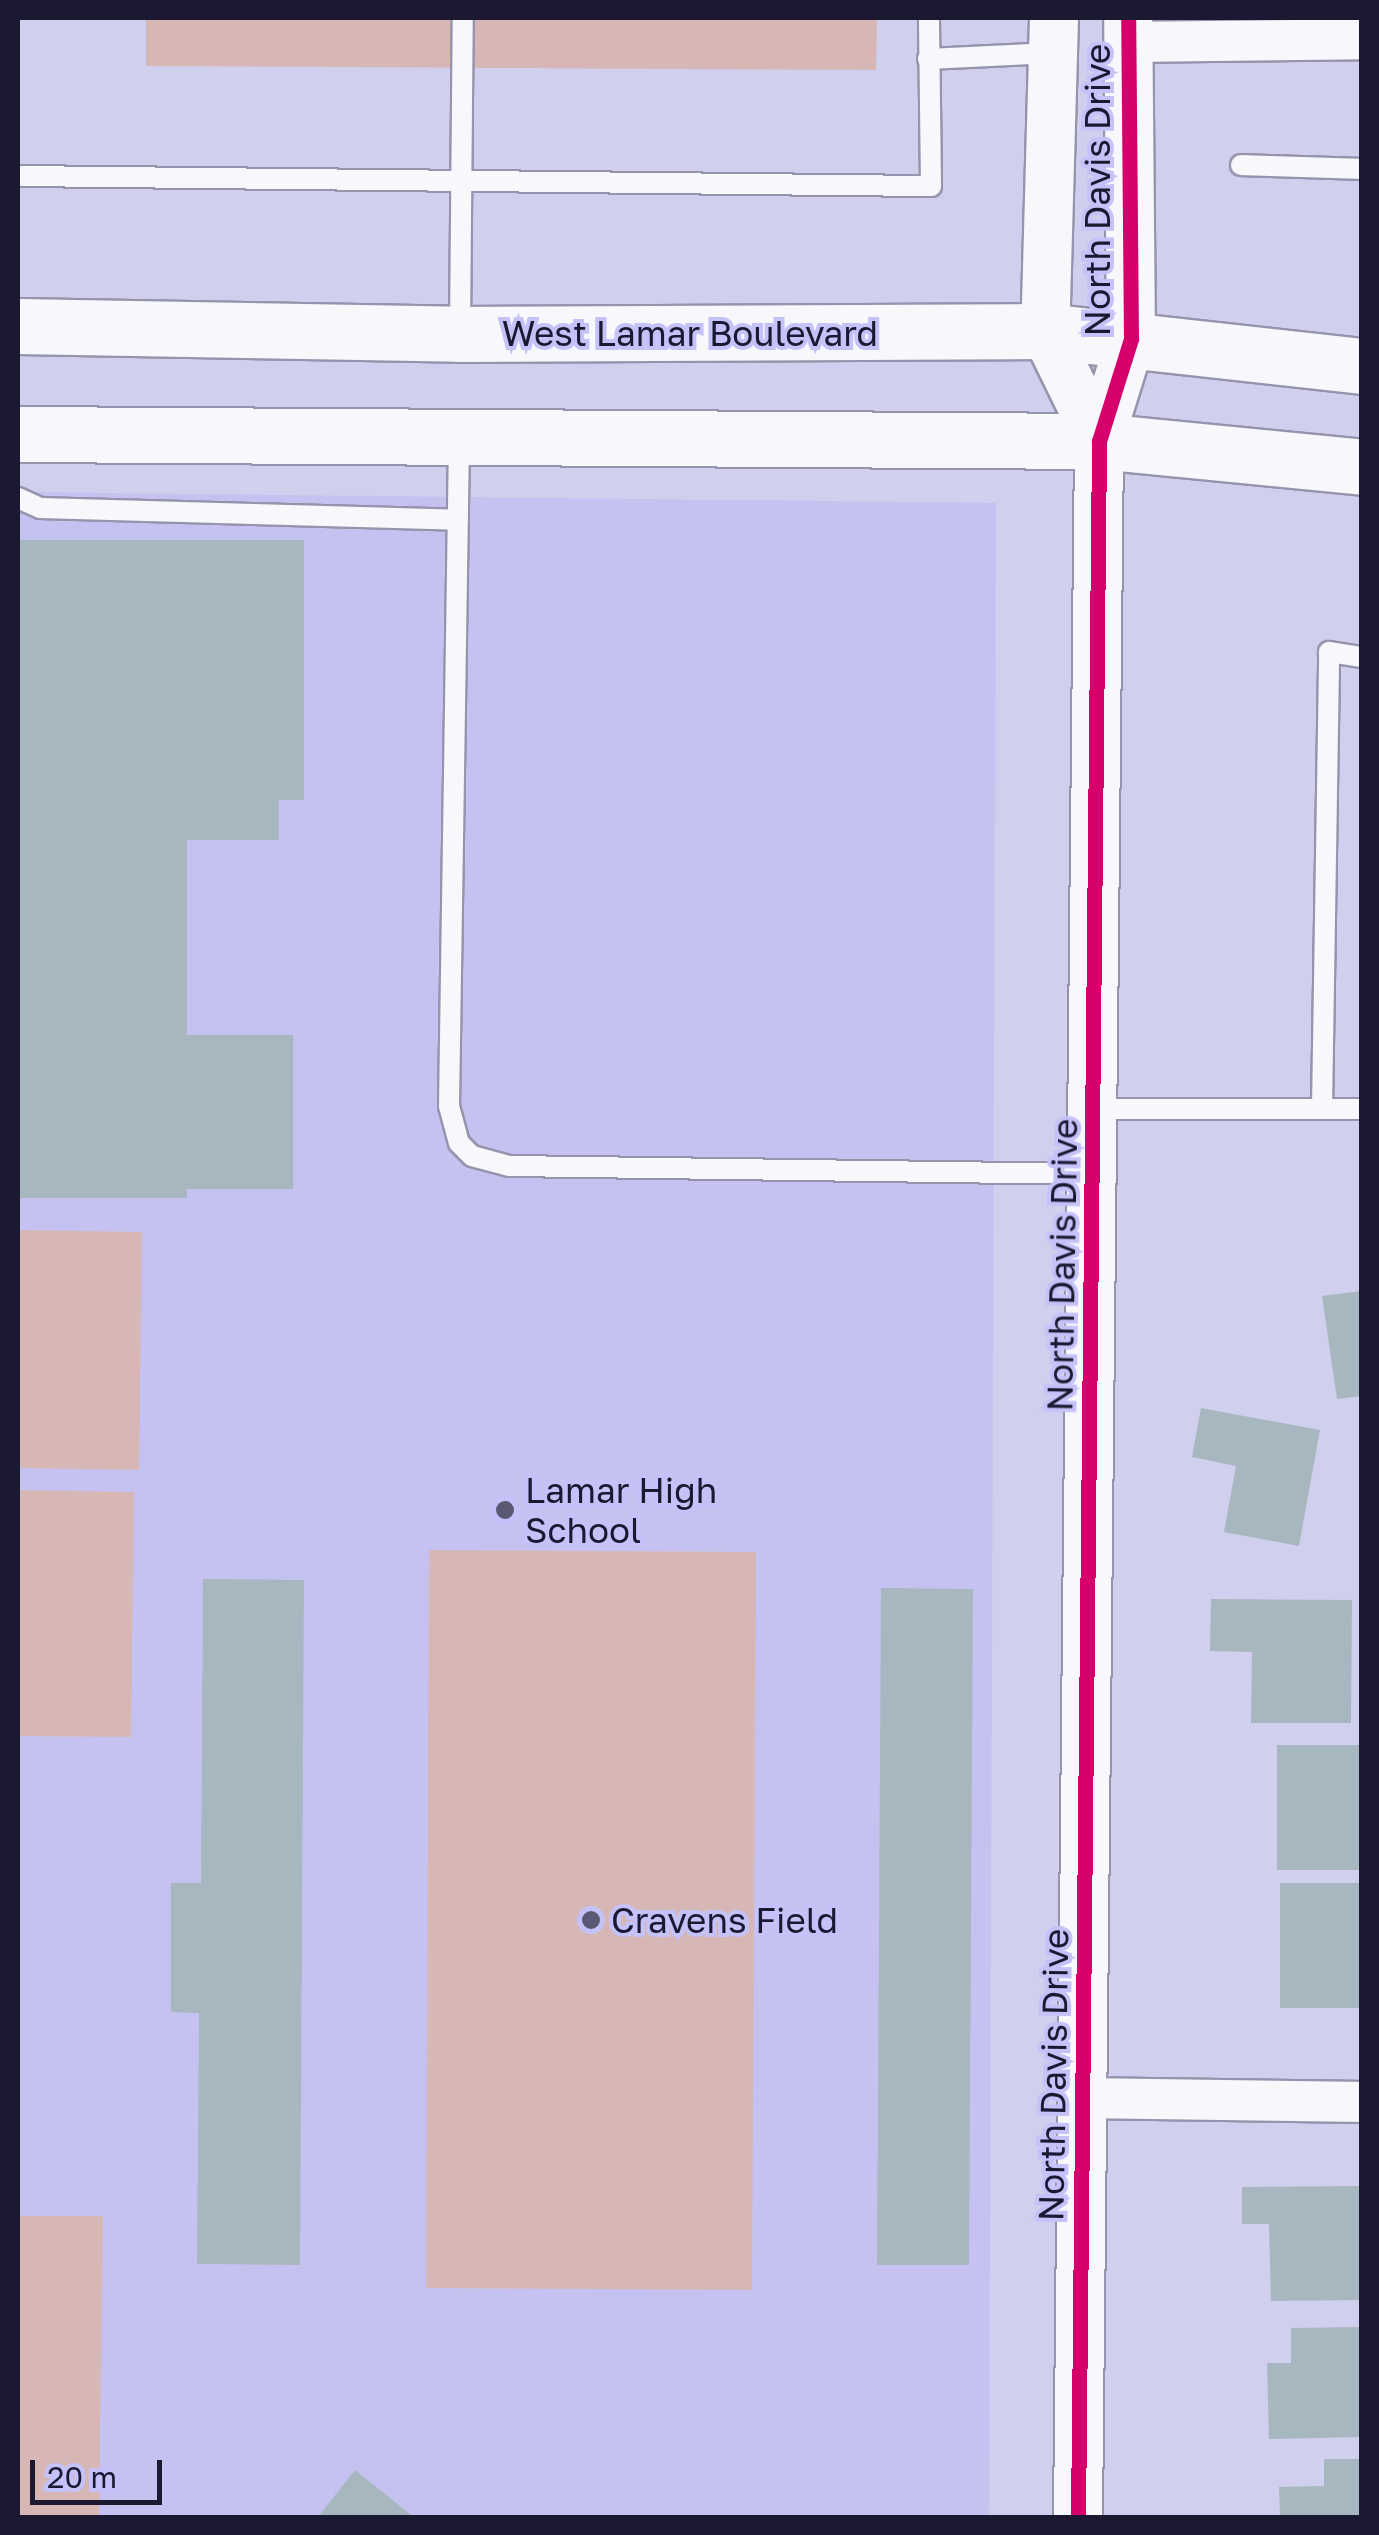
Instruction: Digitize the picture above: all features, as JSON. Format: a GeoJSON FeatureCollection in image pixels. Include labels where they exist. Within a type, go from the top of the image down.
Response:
{"type":"FeatureCollection","features":[{"type":"Feature","properties":{"kind":"main road","name":"West Lamar Boulevard"},"geometry":{"type":"LineString","coordinates":[[18,326],[460,334],[1045,331],[1362,366]]}},
{"type":"Feature","properties":{"kind":"main road"},"geometry":{"type":"LineString","coordinates":[[18,434],[1099,440],[1362,467]]}},
{"type":"Feature","properties":{"kind":"street"},"geometry":{"type":"LineString","coordinates":[[1128,30],[1362,39]]}},
{"type":"Feature","properties":{"kind":"street","name":"North Davis Drive"},"geometry":{"type":"LineString","coordinates":[[1078,2518],[1099,440],[1131,338],[1128,30]]}},
{"type":"Feature","properties":{"kind":"street","name":"North Davis Drive"},"geometry":{"type":"LineString","coordinates":[[1053,35],[1045,331],[1099,440]]}},
{"type":"Feature","properties":{"kind":"street"},"geometry":{"type":"LineString","coordinates":[[1083,2098],[1362,2102]]}},
{"type":"Feature","properties":{"kind":"lane"},"geometry":{"type":"LineString","coordinates":[[460,334],[463,18]]}},
{"type":"Feature","properties":{"kind":"lane"},"geometry":{"type":"LineString","coordinates":[[18,176],[463,185],[930,186],[929,18]]}},
{"type":"Feature","properties":{"kind":"lane"},"geometry":{"type":"LineString","coordinates":[[928,59],[1053,35]]}},
{"type":"Feature","properties":{"kind":"lane"},"geometry":{"type":"LineString","coordinates":[[1240,165],[1362,169]]}},
{"type":"Feature","properties":{"kind":"lane"},"geometry":{"type":"LineString","coordinates":[[459,438],[449,1106],[459,1142],[472,1156],[509,1166],[1092,1174]]}},
{"type":"Feature","properties":{"kind":"lane"},"geometry":{"type":"LineString","coordinates":[[18,498],[40,508],[458,520]]}},
{"type":"Feature","properties":{"kind":"lane"},"geometry":{"type":"LineString","coordinates":[[1322,1109],[1329,652],[1362,658]]}},
{"type":"Feature","properties":{"kind":"lane"},"geometry":{"type":"LineString","coordinates":[[1093,1108],[1362,1110]]}},
{"type":"Feature","properties":{"kind":"shaded area"},"geometry":{"type":"Polygon","coordinates":[[[146,18],[877,18],[876,70],[146,66],[146,18]]]}},
{"type":"Feature","properties":{"kind":"shaded area","name":"Lamar High School"},"geometry":{"type":"Polygon","coordinates":[[[18,492],[996,503],[989,2517],[18,2518],[18,492]]]}},
{"type":"Feature","properties":{"kind":"shaded area"},"geometry":{"type":"Polygon","coordinates":[[[18,1230],[142,1232],[139,1470],[18,1468],[18,1230]]]}},
{"type":"Feature","properties":{"kind":"shaded area"},"geometry":{"type":"Polygon","coordinates":[[[18,1490],[134,1492],[131,1737],[18,1736],[18,1490]]]}},
{"type":"Feature","properties":{"kind":"shaded area","name":"Cravens Field"},"geometry":{"type":"Polygon","coordinates":[[[429,1550],[756,1552],[752,2290],[426,2288],[429,1550]]]}},
{"type":"Feature","properties":{"kind":"shaded area"},"geometry":{"type":"Polygon","coordinates":[[[18,2216],[103,2216],[99,2517],[18,2517],[18,2216]]]}},
{"type":"Feature","properties":{"kind":"building"},"geometry":{"type":"Polygon","coordinates":[[[18,540],[304,540],[304,800],[279,800],[279,840],[187,840],[187,1035],[293,1035],[293,1189],[187,1189],[187,1198],[18,1198],[18,540]]]}},
{"type":"Feature","properties":{"kind":"building"},"geometry":{"type":"Polygon","coordinates":[[[1362,1291],[1362,1396],[1337,1399],[1322,1296],[1362,1291]]]}},
{"type":"Feature","properties":{"kind":"building"},"geometry":{"type":"Polygon","coordinates":[[[1201,1408],[1320,1430],[1299,1546],[1224,1532],[1236,1466],[1192,1457],[1201,1408]]]}},
{"type":"Feature","properties":{"kind":"building"},"geometry":{"type":"Polygon","coordinates":[[[203,1579],[304,1580],[300,2265],[197,2264],[199,2013],[171,2012],[171,1883],[201,1883],[203,1579]]]}},
{"type":"Feature","properties":{"kind":"building"},"geometry":{"type":"Polygon","coordinates":[[[881,1588],[973,1589],[969,2265],[877,2265],[881,1588]]]}},
{"type":"Feature","properties":{"kind":"building"},"geometry":{"type":"Polygon","coordinates":[[[1211,1599],[1352,1600],[1351,1723],[1251,1723],[1252,1652],[1210,1651],[1211,1599]]]}},
{"type":"Feature","properties":{"kind":"building"},"geometry":{"type":"Polygon","coordinates":[[[1277,1745],[1362,1745],[1362,1870],[1277,1870],[1277,1745]]]}},
{"type":"Feature","properties":{"kind":"building"},"geometry":{"type":"Polygon","coordinates":[[[1280,1883],[1362,1883],[1362,2008],[1280,2008],[1280,1883]]]}},
{"type":"Feature","properties":{"kind":"building"},"geometry":{"type":"Polygon","coordinates":[[[1362,2186],[1362,2300],[1271,2301],[1269,2224],[1242,2224],[1242,2187],[1362,2186]]]}},
{"type":"Feature","properties":{"kind":"building"},"geometry":{"type":"Polygon","coordinates":[[[1362,2327],[1362,2437],[1269,2439],[1267,2363],[1291,2363],[1291,2328],[1362,2327]]]}},
{"type":"Feature","properties":{"kind":"building"},"geometry":{"type":"Polygon","coordinates":[[[1324,2459],[1362,2459],[1362,2518],[1280,2518],[1279,2487],[1324,2486],[1324,2459]]]}},
{"type":"Feature","properties":{"kind":"building"},"geometry":{"type":"Polygon","coordinates":[[[355,2470],[415,2518],[317,2518],[355,2470]]]}},
{"type":"Feature","properties":{"kind":"cycle path"},"geometry":{"type":"LineString","coordinates":[[1078,2518],[1099,441],[1131,339],[1128,18]]}},
{"type":"Feature","properties":{"kind":"place","name":"Lamar High School"},"geometry":{"type":"Point","coordinates":[505,1510]}},
{"type":"Feature","properties":{"kind":"place","name":"Cravens Field"},"geometry":{"type":"Point","coordinates":[591,1920]}}]}
